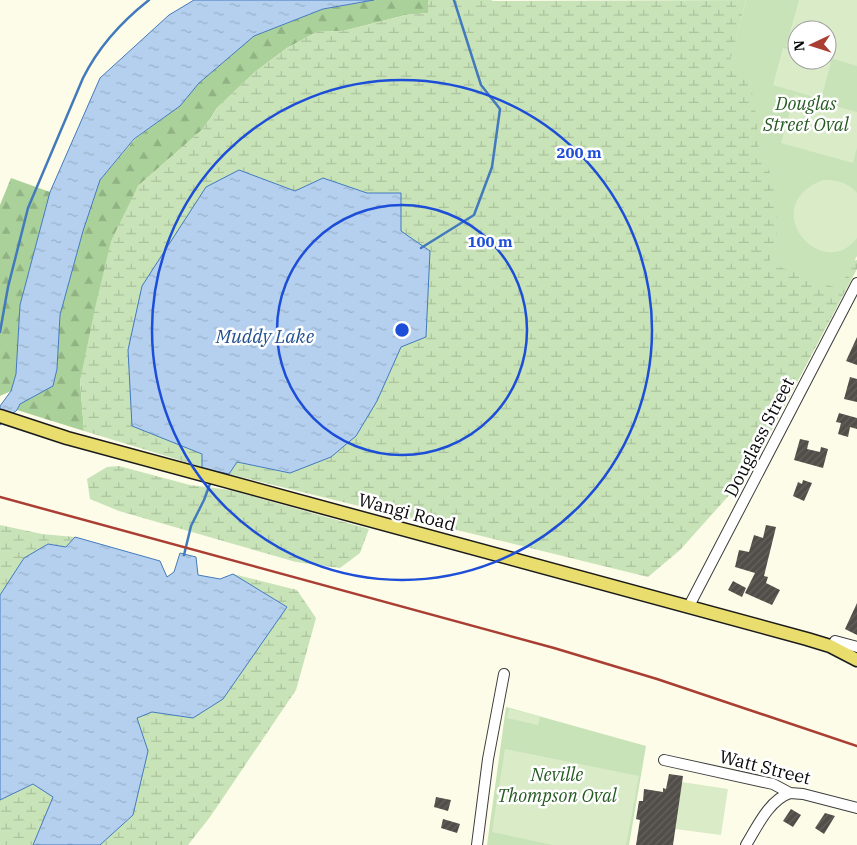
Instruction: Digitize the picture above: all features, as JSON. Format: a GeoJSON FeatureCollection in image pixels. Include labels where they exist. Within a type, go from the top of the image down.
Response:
{"type":"FeatureCollection","features":[{"type":"Feature","properties":{"kind":"main road","name":"Wangi Road"},"geometry":{"type":"LineString","coordinates":[[0,416],[25,425],[154,461],[806,639]]}},
{"type":"Feature","properties":{"kind":"main road"},"geometry":{"type":"LineString","coordinates":[[806,639],[830,646],[857,660]]}},
{"type":"Feature","properties":{"kind":"main road"},"geometry":{"type":"LineString","coordinates":[[806,639],[833,652],[857,670]]}},
{"type":"Feature","properties":{"kind":"street","name":"Douglass Street"},"geometry":{"type":"LineString","coordinates":[[689,606],[857,283]]}},
{"type":"Feature","properties":{"kind":"street"},"geometry":{"type":"LineString","coordinates":[[835,641],[857,647]]}},
{"type":"Feature","properties":{"kind":"street"},"geometry":{"type":"LineString","coordinates":[[477,845],[488,758],[504,674]]}},
{"type":"Feature","properties":{"kind":"street","name":"Watt Street"},"geometry":{"type":"LineString","coordinates":[[664,760],[772,784],[790,793],[803,794],[857,808]]}},
{"type":"Feature","properties":{"kind":"street"},"geometry":{"type":"LineString","coordinates":[[746,845],[774,803],[790,793]]}},
{"type":"Feature","properties":{"kind":"green space"},"geometry":{"type":"Polygon","coordinates":[[[375,0],[428,0],[428,13],[406,15],[343,31],[317,32],[287,48],[255,72],[217,108],[203,129],[138,186],[80,381],[84,431],[17,410],[20,404],[53,386],[57,369],[60,315],[83,231],[100,180],[135,139],[180,106],[199,83],[254,36],[323,9],[375,0]]]}},
{"type":"Feature","properties":{"kind":"green space"},"geometry":{"type":"Polygon","coordinates":[[[428,0],[746,0],[736,39],[848,261],[857,260],[857,269],[749,473],[680,550],[648,577],[229,474],[237,462],[290,473],[377,401],[401,347],[401,193],[367,193],[323,178],[295,191],[239,170],[132,426],[202,454],[202,467],[84,431],[80,381],[95,308],[111,241],[138,186],[203,129],[217,108],[255,72],[287,48],[317,32],[343,31],[406,15],[428,13],[428,0]]]}},
{"type":"Feature","properties":{"kind":"green space","name":"Douglas Street Oval"},"geometry":{"type":"Polygon","coordinates":[[[746,0],[857,0],[857,256],[839,289],[769,263],[777,235],[776,186],[759,150],[754,97],[744,77],[729,65],[746,0]]]}},
{"type":"Feature","properties":{"kind":"green space"},"geometry":{"type":"Polygon","coordinates":[[[799,0],[857,0],[857,66],[837,60],[837,20],[793,20],[799,0]]]}},
{"type":"Feature","properties":{"kind":"green space"},"geometry":{"type":"Polygon","coordinates":[[[783,48],[787,49],[787,70],[829,70],[821,99],[773,85],[783,48]]]}},
{"type":"Feature","properties":{"kind":"green space"},"geometry":{"type":"Polygon","coordinates":[[[795,95],[857,112],[857,148],[853,163],[781,143],[795,95]]]}},
{"type":"Feature","properties":{"kind":"green space"},"geometry":{"type":"Polygon","coordinates":[[[11,178],[50,192],[20,305],[16,374],[11,391],[0,396],[0,205],[11,178]]]}},
{"type":"Feature","properties":{"kind":"green space"},"geometry":{"type":"Polygon","coordinates":[[[823,180],[842,182],[850,186],[857,193],[857,238],[843,250],[827,252],[813,247],[801,236],[795,222],[795,206],[804,192],[823,180]]]}},
{"type":"Feature","properties":{"kind":"green space"},"geometry":{"type":"Polygon","coordinates":[[[119,466],[190,485],[230,490],[369,529],[360,553],[340,568],[296,562],[119,511],[90,499],[87,479],[107,467],[119,466]]]}},
{"type":"Feature","properties":{"kind":"green space"},"geometry":{"type":"Polygon","coordinates":[[[0,525],[42,534],[75,537],[66,547],[48,544],[24,558],[0,595],[0,525]]]}},
{"type":"Feature","properties":{"kind":"green space"},"geometry":{"type":"Polygon","coordinates":[[[233,574],[297,590],[316,618],[296,690],[210,817],[188,845],[100,845],[133,815],[148,751],[137,718],[152,712],[193,718],[287,607],[233,574]]]}},
{"type":"Feature","properties":{"kind":"green space","name":"Neville Thompson Oval"},"geometry":{"type":"Polygon","coordinates":[[[506,707],[646,746],[629,845],[487,845],[506,707]]]}},
{"type":"Feature","properties":{"kind":"green space"},"geometry":{"type":"Polygon","coordinates":[[[509,709],[540,716],[538,725],[507,718],[509,709]]]}},
{"type":"Feature","properties":{"kind":"green space","name":"Neville Thompson Oval"},"geometry":{"type":"Polygon","coordinates":[[[505,749],[639,776],[626,845],[553,845],[492,832],[505,749]]]}},
{"type":"Feature","properties":{"kind":"green space"},"geometry":{"type":"Polygon","coordinates":[[[682,782],[728,789],[721,835],[675,829],[682,782]]]}},
{"type":"Feature","properties":{"kind":"green space"},"geometry":{"type":"Polygon","coordinates":[[[33,784],[54,797],[33,845],[0,845],[0,800],[33,784]]]}},
{"type":"Feature","properties":{"kind":"water"},"geometry":{"type":"Polygon","coordinates":[[[194,0],[374,0],[323,9],[254,36],[199,83],[180,106],[134,139],[100,180],[83,231],[60,315],[57,369],[53,386],[20,404],[17,410],[0,425],[0,406],[11,391],[16,374],[20,305],[50,192],[100,78],[169,15],[194,0]]]}},
{"type":"Feature","properties":{"kind":"water","name":"Muddy Lake"},"geometry":{"type":"Polygon","coordinates":[[[239,170],[295,191],[323,178],[367,193],[401,193],[401,231],[430,251],[426,337],[401,347],[377,401],[356,436],[331,457],[290,473],[237,462],[229,474],[202,468],[202,454],[132,426],[128,350],[142,286],[206,187],[239,170]]]}},
{"type":"Feature","properties":{"kind":"water"},"geometry":{"type":"Polygon","coordinates":[[[75,537],[160,561],[167,577],[174,572],[180,553],[196,557],[198,575],[220,579],[233,574],[287,607],[223,699],[193,718],[152,712],[137,718],[148,751],[133,815],[100,845],[33,845],[53,797],[33,784],[0,800],[0,595],[24,558],[48,544],[66,547],[75,537]]]}},
{"type":"Feature","properties":{"kind":"building"},"geometry":{"type":"Polygon","coordinates":[[[857,337],[857,365],[846,361],[857,337]]]}},
{"type":"Feature","properties":{"kind":"building"},"geometry":{"type":"Polygon","coordinates":[[[850,377],[857,379],[857,402],[844,399],[850,377]]]}},
{"type":"Feature","properties":{"kind":"building"},"geometry":{"type":"Polygon","coordinates":[[[839,413],[857,418],[857,429],[850,427],[848,437],[838,434],[841,423],[836,422],[839,413]]]}},
{"type":"Feature","properties":{"kind":"building"},"geometry":{"type":"Polygon","coordinates":[[[800,439],[809,441],[807,449],[820,452],[821,447],[828,449],[823,468],[794,460],[800,439]]]}},
{"type":"Feature","properties":{"kind":"building"},"geometry":{"type":"Polygon","coordinates":[[[803,480],[812,483],[804,501],[793,496],[798,482],[802,484],[803,480]]]}},
{"type":"Feature","properties":{"kind":"building"},"geometry":{"type":"Polygon","coordinates":[[[766,525],[776,527],[764,576],[768,577],[766,583],[780,590],[772,605],[745,593],[755,573],[735,567],[739,550],[749,552],[754,535],[763,538],[766,525]]]}},
{"type":"Feature","properties":{"kind":"building"},"geometry":{"type":"Polygon","coordinates":[[[733,581],[746,588],[742,597],[728,590],[733,581]]]}},
{"type":"Feature","properties":{"kind":"building"},"geometry":{"type":"Polygon","coordinates":[[[857,603],[857,635],[845,629],[857,603]]]}},
{"type":"Feature","properties":{"kind":"building"},"geometry":{"type":"Polygon","coordinates":[[[669,774],[683,776],[673,845],[636,845],[640,820],[636,819],[639,801],[643,801],[644,789],[663,792],[663,788],[666,789],[669,774]]]}},
{"type":"Feature","properties":{"kind":"building"},"geometry":{"type":"Polygon","coordinates":[[[436,797],[451,800],[448,811],[434,807],[436,797]]]}},
{"type":"Feature","properties":{"kind":"building"},"geometry":{"type":"Polygon","coordinates":[[[791,809],[801,815],[793,827],[783,821],[791,809]]]}},
{"type":"Feature","properties":{"kind":"building"},"geometry":{"type":"Polygon","coordinates":[[[825,813],[835,816],[824,834],[815,828],[825,813]]]}},
{"type":"Feature","properties":{"kind":"building"},"geometry":{"type":"Polygon","coordinates":[[[443,819],[460,824],[457,833],[441,828],[443,819]]]}},
{"type":"Feature","properties":{"kind":"waterway"},"geometry":{"type":"LineString","coordinates":[[0,332],[8,287],[28,208],[83,78],[96,55],[112,35],[149,0]]}},
{"type":"Feature","properties":{"kind":"waterway"},"geometry":{"type":"LineString","coordinates":[[421,248],[474,215],[492,167],[500,109],[481,85],[454,0]]}},
{"type":"Feature","properties":{"kind":"waterway"},"geometry":{"type":"LineString","coordinates":[[184,555],[191,526],[211,481]]}},
{"type":"Feature","properties":{"kind":"railway"},"geometry":{"type":"LineString","coordinates":[[0,497],[554,648],[657,679],[857,746]]}}]}
